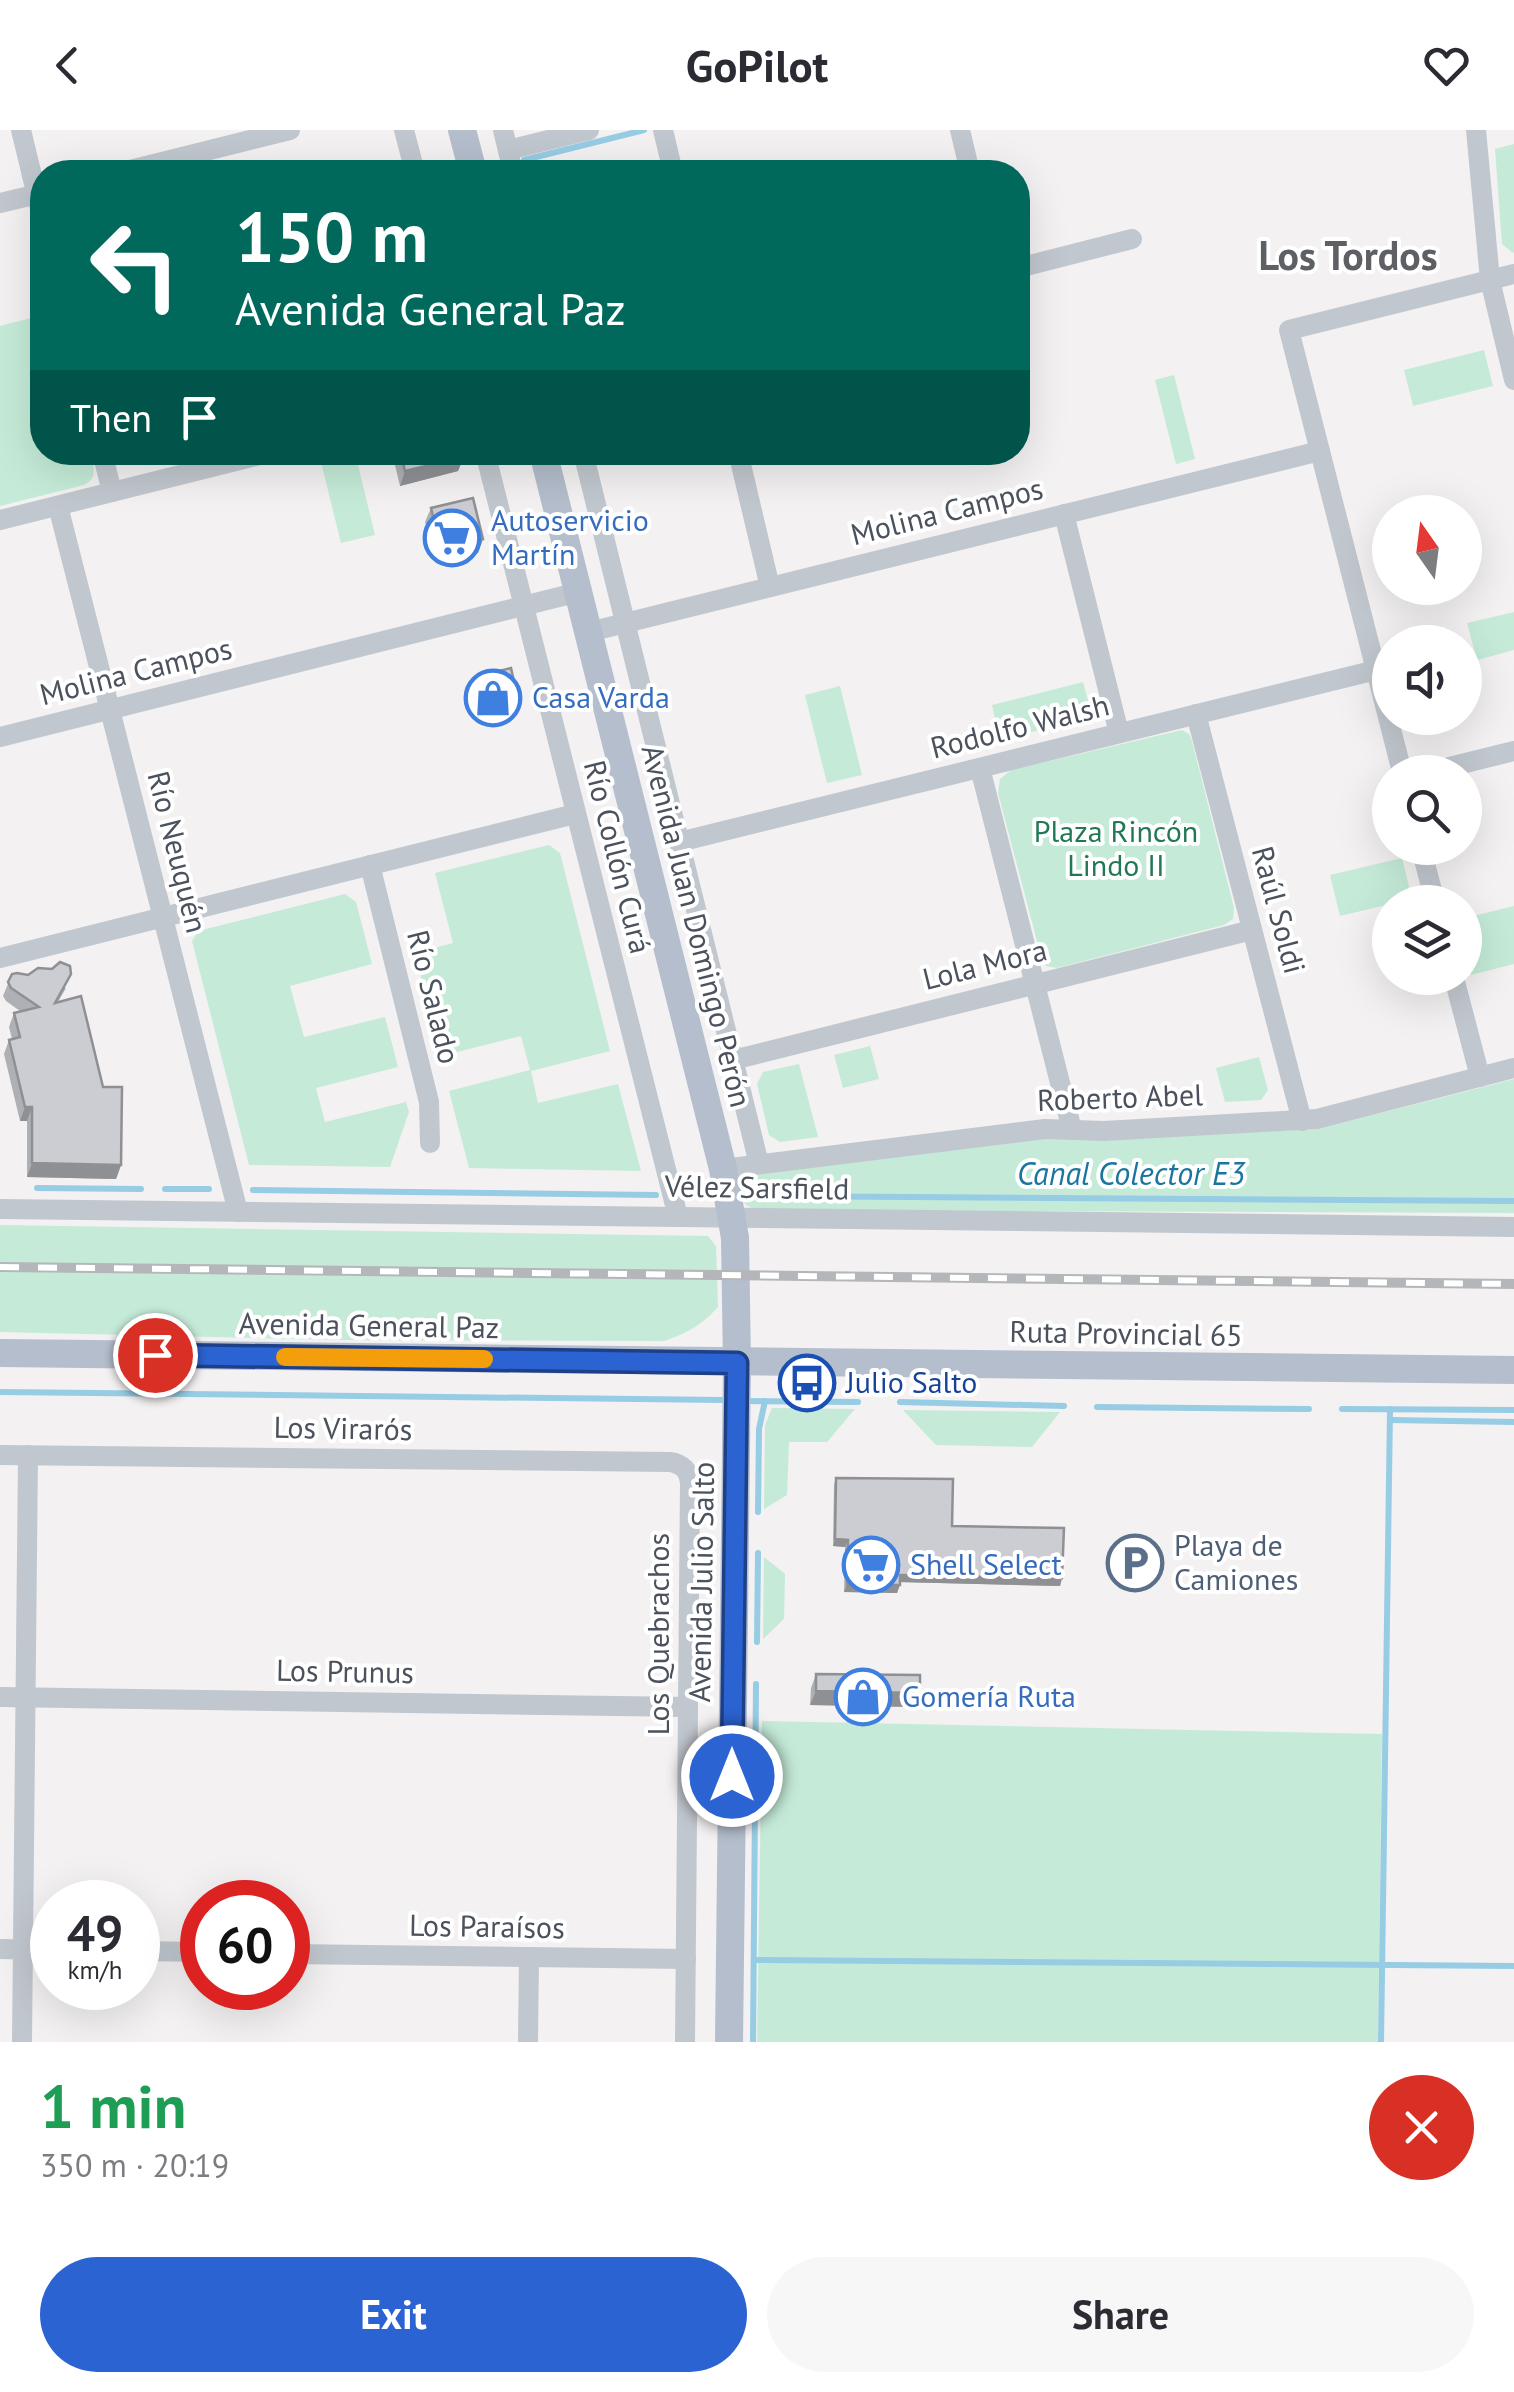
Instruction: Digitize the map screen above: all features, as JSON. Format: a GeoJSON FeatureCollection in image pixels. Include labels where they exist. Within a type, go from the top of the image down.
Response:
{"type":"FeatureCollection","features":[{"type":"Feature","properties":{"kind":"main road"},"geometry":{"type":"LineString","coordinates":[[462,130],[470,160]]}},
{"type":"Feature","properties":{"kind":"main road","name":"Avenida Juan Domingo Perón"},"geometry":{"type":"LineString","coordinates":[[546,465],[724,1169],[733,1218],[737,1363]]}},
{"type":"Feature","properties":{"kind":"main road","name":"Avenida General Paz"},"geometry":{"type":"LineString","coordinates":[[0,1353],[737,1363]]}},
{"type":"Feature","properties":{"kind":"main road","name":"Ruta Provincial 65"},"geometry":{"type":"LineString","coordinates":[[737,1363],[1514,1370]]}},
{"type":"Feature","properties":{"kind":"main road","name":"Avenida Julio Salto"},"geometry":{"type":"LineString","coordinates":[[729,2042],[737,1363]]}},
{"type":"Feature","properties":{"kind":"street"},"geometry":{"type":"LineString","coordinates":[[21,130],[30,160]]}},
{"type":"Feature","properties":{"kind":"street"},"geometry":{"type":"LineString","coordinates":[[170,160],[290,130]]}},
{"type":"Feature","properties":{"kind":"street"},"geometry":{"type":"LineString","coordinates":[[404,130],[412,160]]}},
{"type":"Feature","properties":{"kind":"street"},"geometry":{"type":"LineString","coordinates":[[505,140],[588,130]]}},
{"type":"Feature","properties":{"kind":"street"},"geometry":{"type":"LineString","coordinates":[[663,130],[670,160]]}},
{"type":"Feature","properties":{"kind":"street"},"geometry":{"type":"LineString","coordinates":[[960,130],[967,160]]}},
{"type":"Feature","properties":{"kind":"street"},"geometry":{"type":"LineString","coordinates":[[1476,130],[1490,280],[1514,380]]}},
{"type":"Feature","properties":{"kind":"street"},"geometry":{"type":"LineString","coordinates":[[0,204],[30,196]]}},
{"type":"Feature","properties":{"kind":"street"},"geometry":{"type":"LineString","coordinates":[[1030,265],[1132,239]]}},
{"type":"Feature","properties":{"kind":"street"},"geometry":{"type":"LineString","coordinates":[[1372,654],[1289,330],[1514,274]]}},
{"type":"Feature","properties":{"kind":"street","name":"Molina Campos"},"geometry":{"type":"LineString","coordinates":[[589,632],[1320,451]]}},
{"type":"Feature","properties":{"kind":"street"},"geometry":{"type":"LineString","coordinates":[[105,465],[112,492]]}},
{"type":"Feature","properties":{"kind":"street"},"geometry":{"type":"LineString","coordinates":[[0,520],[220,465]]}},
{"type":"Feature","properties":{"kind":"street","name":"Río Collón Curá"},"geometry":{"type":"LineString","coordinates":[[488,465],[678,1217]]}},
{"type":"Feature","properties":{"kind":"street"},"geometry":{"type":"LineString","coordinates":[[585,465],[758,1164]]}},
{"type":"Feature","properties":{"kind":"street"},"geometry":{"type":"LineString","coordinates":[[741,465],[770,587]]}},
{"type":"Feature","properties":{"kind":"street","name":"Río Neuquén"},"geometry":{"type":"LineString","coordinates":[[58,506],[238,1212]]}},
{"type":"Feature","properties":{"kind":"street"},"geometry":{"type":"LineString","coordinates":[[1064,514],[1119,734]]}},
{"type":"Feature","properties":{"kind":"street","name":"Molina Campos"},"geometry":{"type":"LineString","coordinates":[[0,738],[578,592]]}},
{"type":"Feature","properties":{"kind":"street","name":"Rodolfo Walsh"},"geometry":{"type":"LineString","coordinates":[[679,842],[1372,671]]}},
{"type":"Feature","properties":{"kind":"street","name":"Raúl Soldi"},"geometry":{"type":"LineString","coordinates":[[1196,714],[1302,1121]]}},
{"type":"Feature","properties":{"kind":"street"},"geometry":{"type":"LineString","coordinates":[[1482,759],[1514,751]]}},
{"type":"Feature","properties":{"kind":"street"},"geometry":{"type":"LineString","coordinates":[[980,768],[1072,1130]]}},
{"type":"Feature","properties":{"kind":"street"},"geometry":{"type":"LineString","coordinates":[[0,958],[575,814]]}},
{"type":"Feature","properties":{"kind":"street","name":"Río Salado"},"geometry":{"type":"LineString","coordinates":[[370,866],[429,1102],[430,1143]]}},
{"type":"Feature","properties":{"kind":"street","name":"Lola Mora"},"geometry":{"type":"LineString","coordinates":[[733,1060],[1252,930]]}},
{"type":"Feature","properties":{"kind":"street"},"geometry":{"type":"LineString","coordinates":[[1458,995],[1480,1077]]}},
{"type":"Feature","properties":{"kind":"street","name":"Roberto Abel"},"geometry":{"type":"LineString","coordinates":[[724,1169],[1036,1130],[1104,1131],[1302,1121],[1514,1068]]}},
{"type":"Feature","properties":{"kind":"street","name":"Vélez Sarsfield"},"geometry":{"type":"LineString","coordinates":[[0,1209],[1514,1227]]}},
{"type":"Feature","properties":{"kind":"street","name":"Los Virarós"},"geometry":{"type":"LineString","coordinates":[[0,1455],[670,1462],[684,1468]]}},
{"type":"Feature","properties":{"kind":"street"},"geometry":{"type":"LineString","coordinates":[[22,2042],[28,1456]]}},
{"type":"Feature","properties":{"kind":"street","name":"Los Quebrachos"},"geometry":{"type":"LineString","coordinates":[[684,1468],[690,1484],[685,2042]]}},
{"type":"Feature","properties":{"kind":"street","name":"Los Prunus"},"geometry":{"type":"LineString","coordinates":[[0,1698],[688,1708]]}},
{"type":"Feature","properties":{"kind":"street"},"geometry":{"type":"LineString","coordinates":[[0,1950],[30,1950]]}},
{"type":"Feature","properties":{"kind":"street","name":"Los Paraísos"},"geometry":{"type":"LineString","coordinates":[[310,1954],[686,1960]]}},
{"type":"Feature","properties":{"kind":"street"},"geometry":{"type":"LineString","coordinates":[[528,2042],[529,1957]]}},
{"type":"Feature","properties":{"kind":"green space"},"geometry":{"type":"Polygon","coordinates":[[[1514,144],[1513,253],[1502,244],[1495,149],[1514,144]]]}},
{"type":"Feature","properties":{"kind":"green space"},"geometry":{"type":"Polygon","coordinates":[[[30,318],[30,465],[93,465],[93,475],[84,485],[0,506],[0,326],[30,318]]]}},
{"type":"Feature","properties":{"kind":"green space"},"geometry":{"type":"Polygon","coordinates":[[[1484,350],[1493,386],[1413,406],[1404,370],[1484,350]]]}},
{"type":"Feature","properties":{"kind":"green space"},"geometry":{"type":"Polygon","coordinates":[[[1174,375],[1195,459],[1176,464],[1155,380],[1174,375]]]}},
{"type":"Feature","properties":{"kind":"green space"},"geometry":{"type":"Polygon","coordinates":[[[322,465],[358,465],[375,535],[341,543],[322,465]]]}},
{"type":"Feature","properties":{"kind":"green space"},"geometry":{"type":"Polygon","coordinates":[[[1514,612],[1514,650],[1482,659],[1482,625],[1467,623],[1514,612]]]}},
{"type":"Feature","properties":{"kind":"green space"},"geometry":{"type":"Polygon","coordinates":[[[1083,682],[1090,708],[1084,719],[1000,740],[992,705],[1083,682]]]}},
{"type":"Feature","properties":{"kind":"green space"},"geometry":{"type":"Polygon","coordinates":[[[840,686],[862,775],[827,783],[805,695],[840,686]]]}},
{"type":"Feature","properties":{"kind":"green space","name":"Plaza Rincón Lindo II"},"geometry":{"type":"Polygon","coordinates":[[[1182,730],[1192,741],[1234,908],[1233,919],[1224,925],[1057,968],[1046,966],[998,793],[1000,779],[1011,770],[1182,730]]]}},
{"type":"Feature","properties":{"kind":"green space"},"geometry":{"type":"Polygon","coordinates":[[[549,845],[560,853],[610,1051],[531,1071],[538,1103],[618,1084],[641,1171],[469,1168],[449,1091],[530,1070],[521,1036],[441,1056],[415,953],[453,943],[435,873],[549,845]]]}},
{"type":"Feature","properties":{"kind":"green space"},"geometry":{"type":"Polygon","coordinates":[[[1372,865],[1404,865],[1409,885],[1372,885],[1372,908],[1340,916],[1330,875],[1372,865]]]}},
{"type":"Feature","properties":{"kind":"green space"},"geometry":{"type":"Polygon","coordinates":[[[345,894],[356,902],[372,964],[290,986],[304,1037],[385,1017],[398,1067],[316,1088],[325,1122],[406,1102],[409,1112],[390,1167],[249,1165],[192,941],[198,931],[345,894]]]}},
{"type":"Feature","properties":{"kind":"green space"},"geometry":{"type":"Polygon","coordinates":[[[1514,906],[1514,964],[1482,972],[1482,914],[1514,906]]]}},
{"type":"Feature","properties":{"kind":"green space"},"geometry":{"type":"Polygon","coordinates":[[[870,1046],[879,1079],[843,1088],[834,1055],[870,1046]]]}},
{"type":"Feature","properties":{"kind":"green space"},"geometry":{"type":"Polygon","coordinates":[[[1259,1057],[1268,1090],[1261,1100],[1225,1102],[1216,1068],[1259,1057]]]}},
{"type":"Feature","properties":{"kind":"green space"},"geometry":{"type":"Polygon","coordinates":[[[799,1064],[818,1137],[780,1142],[769,1135],[757,1084],[763,1072],[799,1064]]]}},
{"type":"Feature","properties":{"kind":"green space"},"geometry":{"type":"Polygon","coordinates":[[[1514,1079],[1514,1213],[755,1210],[745,1204],[741,1185],[747,1176],[1049,1138],[1319,1129],[1514,1079]]]}},
{"type":"Feature","properties":{"kind":"green space"},"geometry":{"type":"Polygon","coordinates":[[[0,1225],[708,1236],[716,1246],[718,1307],[694,1328],[664,1341],[340,1340],[0,1332],[0,1225]]]}},
{"type":"Feature","properties":{"kind":"green space"},"geometry":{"type":"Polygon","coordinates":[[[772,1408],[855,1409],[827,1442],[789,1442],[787,1495],[764,1509],[765,1425],[772,1408]]]}},
{"type":"Feature","properties":{"kind":"green space"},"geometry":{"type":"Polygon","coordinates":[[[903,1410],[1060,1412],[1032,1447],[936,1445],[903,1410]]]}},
{"type":"Feature","properties":{"kind":"green space"},"geometry":{"type":"Polygon","coordinates":[[[764,1557],[785,1574],[784,1619],[763,1639],[764,1557]]]}},
{"type":"Feature","properties":{"kind":"green space"},"geometry":{"type":"Polygon","coordinates":[[[762,1721],[1382,1734],[1378,2042],[757,2042],[762,1721]]]}},
{"type":"Feature","properties":{"kind":"building"},"geometry":{"type":"Polygon","coordinates":[[[403,465],[430,465],[405,471],[403,465]]]}},
{"type":"Feature","properties":{"kind":"building"},"geometry":{"type":"Polygon","coordinates":[[[473,498],[483,539],[441,549],[431,508],[473,498]]]}},
{"type":"Feature","properties":{"kind":"building","name":"Casa Varda"},"geometry":{"type":"Polygon","coordinates":[[[511,668],[518,699],[482,708],[475,677],[511,668]]]}},
{"type":"Feature","properties":{"kind":"building"},"geometry":{"type":"Polygon","coordinates":[[[60,962],[70,966],[71,974],[55,1003],[81,996],[103,1087],[122,1087],[121,1165],[32,1163],[32,1107],[25,1107],[9,1040],[20,1037],[14,1013],[39,1007],[8,982],[12,974],[52,969],[60,962]]]}},
{"type":"Feature","properties":{"kind":"building"},"geometry":{"type":"Polygon","coordinates":[[[836,1478],[953,1479],[952,1526],[1064,1528],[1062,1578],[900,1575],[900,1585],[847,1584],[848,1540],[835,1539],[836,1478]]]}},
{"type":"Feature","properties":{"kind":"building"},"geometry":{"type":"Polygon","coordinates":[[[816,1674],[920,1675],[920,1693],[816,1691],[816,1674]]]}},
{"type":"Feature","properties":{"kind":"waterway"},"geometry":{"type":"LineString","coordinates":[[524,160],[644,130]]}},
{"type":"Feature","properties":{"kind":"waterway","name":"Canal Colector E3"},"geometry":{"type":"LineString","coordinates":[[37,1188],[141,1189]]}},
{"type":"Feature","properties":{"kind":"waterway","name":"Canal Colector E3"},"geometry":{"type":"LineString","coordinates":[[165,1189],[209,1189]]}},
{"type":"Feature","properties":{"kind":"waterway","name":"Canal Colector E3"},"geometry":{"type":"LineString","coordinates":[[253,1190],[656,1195]]}},
{"type":"Feature","properties":{"kind":"waterway","name":"Canal Colector E3"},"geometry":{"type":"LineString","coordinates":[[687,1196],[705,1196]]}},
{"type":"Feature","properties":{"kind":"waterway","name":"Canal Colector E3"},"geometry":{"type":"LineString","coordinates":[[748,1196],[1514,1201]]}},
{"type":"Feature","properties":{"kind":"waterway"},"geometry":{"type":"LineString","coordinates":[[0,1392],[723,1400]]}},
{"type":"Feature","properties":{"kind":"waterway"},"geometry":{"type":"LineString","coordinates":[[746,1401],[858,1402]]}},
{"type":"Feature","properties":{"kind":"waterway"},"geometry":{"type":"LineString","coordinates":[[758,1512],[759,1429],[765,1401]]}},
{"type":"Feature","properties":{"kind":"waterway"},"geometry":{"type":"LineString","coordinates":[[900,1402],[1064,1406]]}},
{"type":"Feature","properties":{"kind":"waterway"},"geometry":{"type":"LineString","coordinates":[[1097,1407],[1309,1409]]}},
{"type":"Feature","properties":{"kind":"waterway"},"geometry":{"type":"LineString","coordinates":[[1342,1409],[1514,1410]]}},
{"type":"Feature","properties":{"kind":"waterway"},"geometry":{"type":"LineString","coordinates":[[1381,2042],[1390,1409]]}},
{"type":"Feature","properties":{"kind":"waterway"},"geometry":{"type":"LineString","coordinates":[[1390,1420],[1514,1422]]}},
{"type":"Feature","properties":{"kind":"waterway"},"geometry":{"type":"LineString","coordinates":[[757,1642],[758,1553]]}},
{"type":"Feature","properties":{"kind":"waterway"},"geometry":{"type":"LineString","coordinates":[[753,2042],[756,1684]]}},
{"type":"Feature","properties":{"kind":"waterway"},"geometry":{"type":"LineString","coordinates":[[754,1960],[1514,1966]]}},
{"type":"Feature","properties":{"kind":"railway"},"geometry":{"type":"LineString","coordinates":[[0,1267],[1514,1284]]}},
{"type":"Feature","properties":{"kind":"slow traffic"},"geometry":{"type":"LineString","coordinates":[[285,1357],[484,1359]]}},
{"type":"Feature","properties":{"kind":"place","name":"Autoservicio Martín"},"geometry":{"type":"Point","coordinates":[452,538]}},
{"type":"Feature","properties":{"kind":"place","name":"Casa Varda"},"geometry":{"type":"Point","coordinates":[493,698]}},
{"type":"Feature","properties":{"kind":"place","name":"Julio Salto"},"geometry":{"type":"Point","coordinates":[807,1383]}},
{"type":"Feature","properties":{"kind":"place","name":"Playa de Camiones"},"geometry":{"type":"Point","coordinates":[1135,1563]}},
{"type":"Feature","properties":{"kind":"place","name":"Shell Select"},"geometry":{"type":"Point","coordinates":[871,1565]}},
{"type":"Feature","properties":{"kind":"place","name":"Gomería Ruta"},"geometry":{"type":"Point","coordinates":[863,1697]}},
{"type":"Feature","properties":{"kind":"district","name":"Los Tordos"},"geometry":{"type":"Point","coordinates":[1348,256]}},
{"type":"Feature","properties":{"kind":"route"},"geometry":{"type":"LineString","coordinates":[[155,1355],[737,1363],[732,1776]]}}]}
